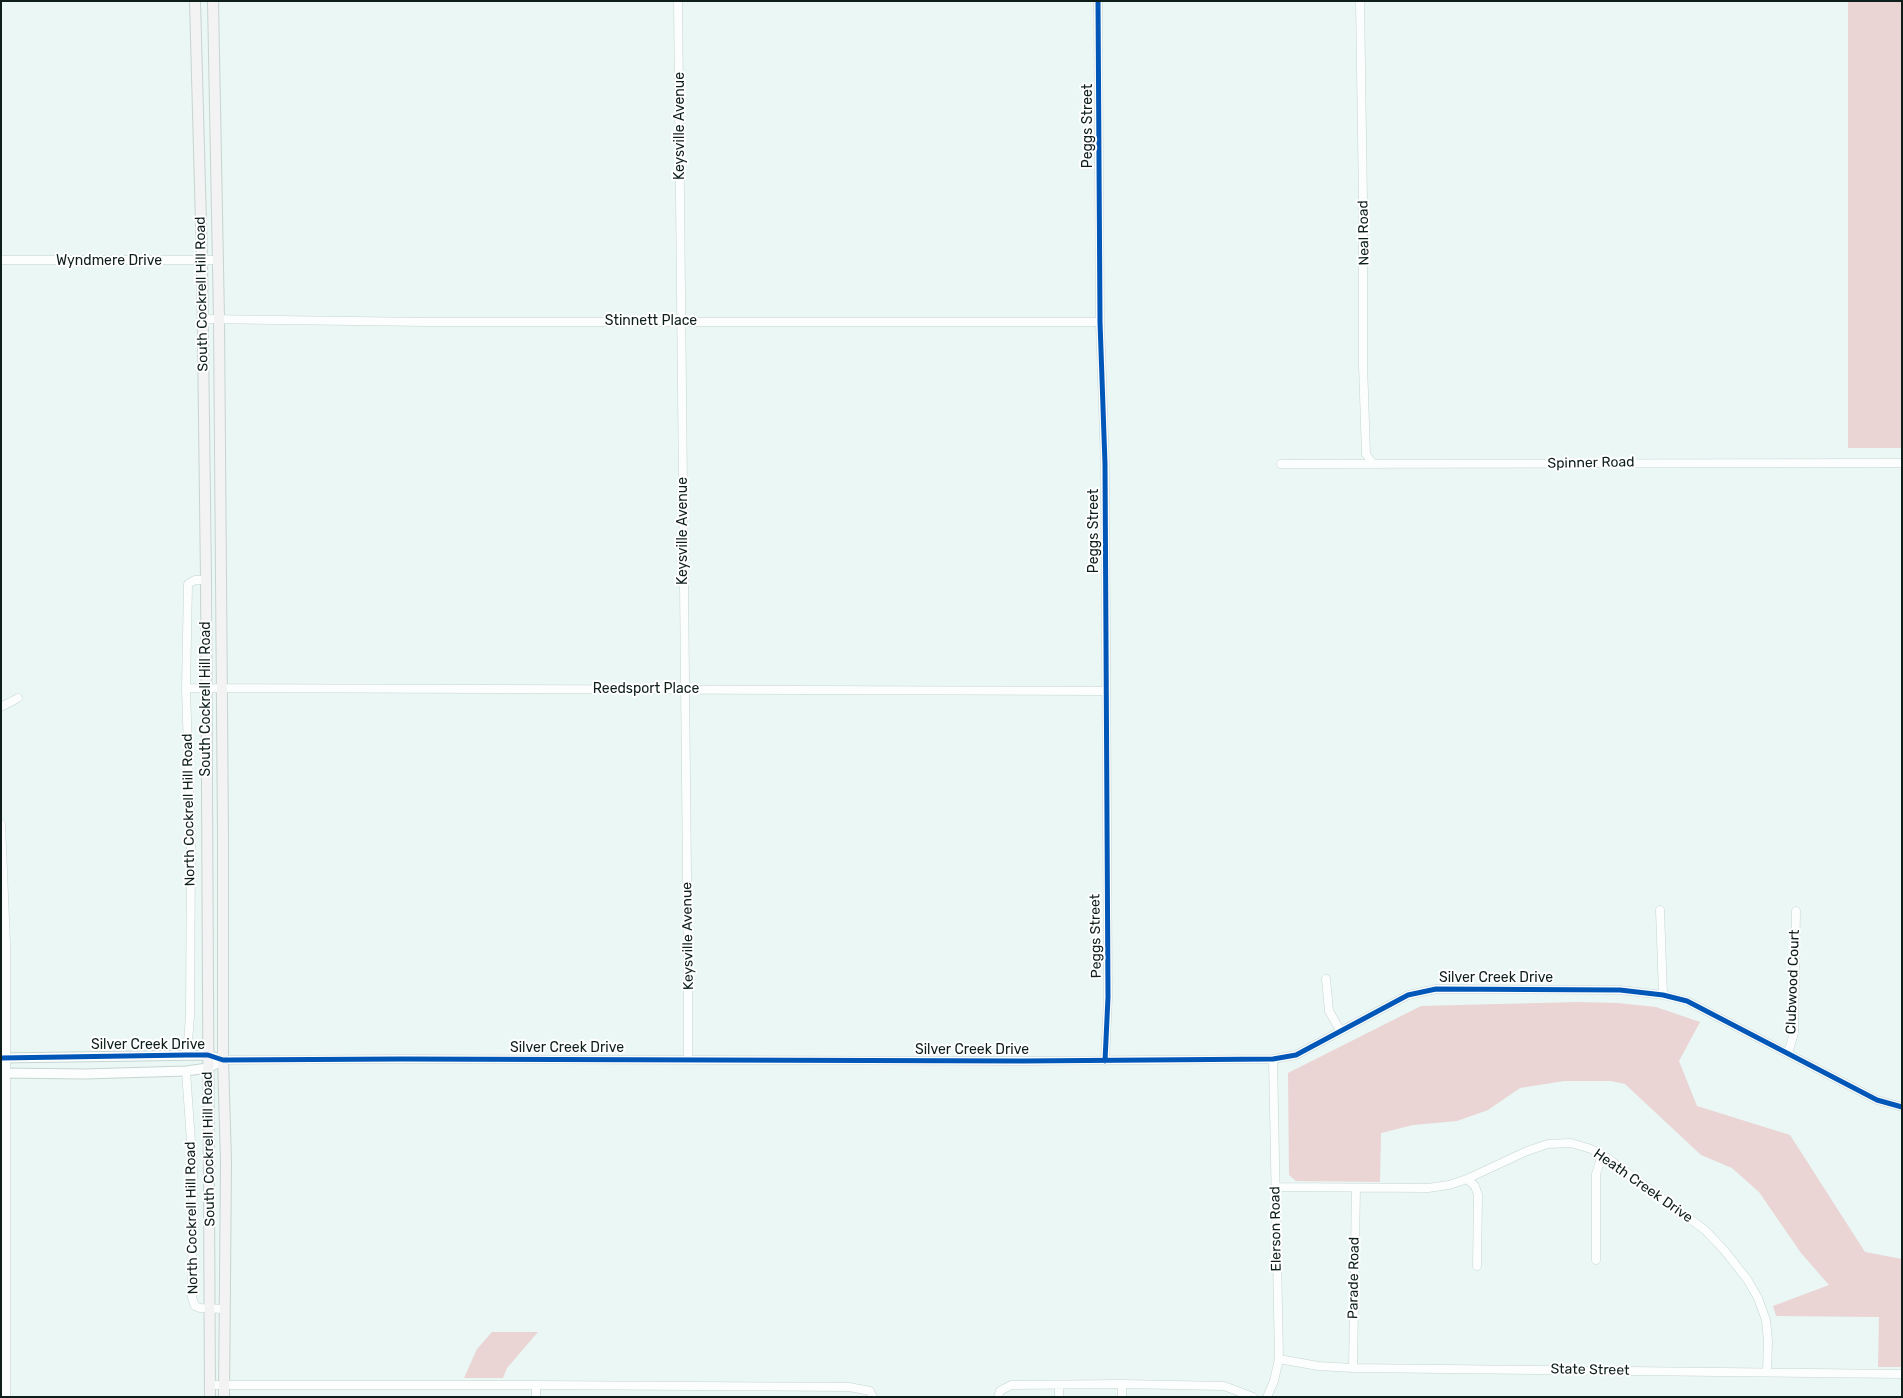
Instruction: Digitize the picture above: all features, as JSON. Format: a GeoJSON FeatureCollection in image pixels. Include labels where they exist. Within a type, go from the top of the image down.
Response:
{"type":"FeatureCollection","features":[{"type":"Feature","properties":{"kind":"main road","name":"South Cockrell Hill Road"},"geometry":{"type":"LineString","coordinates":[[195,1],[202,261],[206,580],[210,1397]]}},
{"type":"Feature","properties":{"kind":"main road","name":"South Cockrell Hill Road"},"geometry":{"type":"LineString","coordinates":[[213,1],[219,319],[223,1060],[226,1162],[224,1397]]}},
{"type":"Feature","properties":{"kind":"street","name":"Keysville Avenue"},"geometry":{"type":"LineString","coordinates":[[678,1],[688,1060]]}},
{"type":"Feature","properties":{"kind":"street","name":"Peggs Street"},"geometry":{"type":"LineString","coordinates":[[1098,1],[1100,322],[1105,464],[1108,997],[1106,1061]]}},
{"type":"Feature","properties":{"kind":"street","name":"Neal Road"},"geometry":{"type":"LineString","coordinates":[[1360,1],[1364,211],[1363,364],[1366,454],[1373,464]]}},
{"type":"Feature","properties":{"kind":"street","name":"Wyndmere Drive"},"geometry":{"type":"LineString","coordinates":[[1,260],[217,260]]}},
{"type":"Feature","properties":{"kind":"street","name":"Stinnett Place"},"geometry":{"type":"LineString","coordinates":[[203,319],[426,322],[1100,322]]}},
{"type":"Feature","properties":{"kind":"street","name":"Spinner Road"},"geometry":{"type":"LineString","coordinates":[[1280,464],[1902,463]]}},
{"type":"Feature","properties":{"kind":"street","name":"North Cockrell Hill Road"},"geometry":{"type":"LineString","coordinates":[[187,1055],[190,1016],[191,845],[186,688],[188,584],[194,580],[206,580]]}},
{"type":"Feature","properties":{"kind":"street","name":"Reedsport Place"},"geometry":{"type":"LineString","coordinates":[[186,688],[1106,692]]}},
{"type":"Feature","properties":{"kind":"street"},"geometry":{"type":"LineString","coordinates":[[1,707],[18,698]]}},
{"type":"Feature","properties":{"kind":"street"},"geometry":{"type":"LineString","coordinates":[[1,824],[6,944],[3,1058],[6,1397]]}},
{"type":"Feature","properties":{"kind":"street"},"geometry":{"type":"LineString","coordinates":[[191,845],[207,845]]}},
{"type":"Feature","properties":{"kind":"street"},"geometry":{"type":"LineString","coordinates":[[1660,910],[1663,995]]}},
{"type":"Feature","properties":{"kind":"street","name":"Clubwood Court"},"geometry":{"type":"LineString","coordinates":[[1788,1053],[1794,1032],[1796,911]]}},
{"type":"Feature","properties":{"kind":"street"},"geometry":{"type":"LineString","coordinates":[[1326,979],[1329,1011],[1340,1030]]}},
{"type":"Feature","properties":{"kind":"street","name":"Silver Creek Drive"},"geometry":{"type":"LineString","coordinates":[[3,1058],[208,1055],[223,1060],[1106,1061],[1273,1059],[1296,1055],[1408,995],[1436,989],[1620,990],[1663,995],[1687,1001],[1877,1100],[1902,1107]]}},
{"type":"Feature","properties":{"kind":"street","name":"Elerson Road"},"geometry":{"type":"LineString","coordinates":[[1267,1397],[1274,1381],[1279,1359],[1273,1059]]}},
{"type":"Feature","properties":{"kind":"street","name":"Silver Creek Drive"},"geometry":{"type":"LineString","coordinates":[[4,1073],[85,1074],[186,1071],[208,1068],[223,1060]]}},
{"type":"Feature","properties":{"kind":"street","name":"North Cockrell Hill Road"},"geometry":{"type":"LineString","coordinates":[[186,1071],[193,1170],[192,1298],[194,1306],[200,1308],[224,1308]]}},
{"type":"Feature","properties":{"kind":"street","name":"Heath Creek Drive"},"geometry":{"type":"LineString","coordinates":[[1276,1187],[1428,1188],[1449,1185],[1467,1179],[1527,1151],[1548,1144],[1571,1143],[1590,1149],[1602,1155],[1705,1230],[1747,1278],[1758,1298],[1766,1320],[1768,1341],[1767,1372]]}},
{"type":"Feature","properties":{"kind":"street"},"geometry":{"type":"LineString","coordinates":[[1596,1260],[1596,1174],[1602,1155]]}},
{"type":"Feature","properties":{"kind":"street"},"geometry":{"type":"LineString","coordinates":[[1467,1179],[1475,1186],[1478,1194],[1476,1266]]}},
{"type":"Feature","properties":{"kind":"street","name":"Parade Road"},"geometry":{"type":"LineString","coordinates":[[1353,1368],[1356,1188]]}},
{"type":"Feature","properties":{"kind":"street","name":"State Street"},"geometry":{"type":"LineString","coordinates":[[1279,1359],[1318,1366],[1353,1368],[1902,1374]]}},
{"type":"Feature","properties":{"kind":"street"},"geometry":{"type":"LineString","coordinates":[[1122,1384],[1122,1397]]}},
{"type":"Feature","properties":{"kind":"street"},"geometry":{"type":"LineString","coordinates":[[998,1397],[1000,1391],[1011,1385],[1122,1384],[1224,1386],[1253,1397]]}},
{"type":"Feature","properties":{"kind":"street"},"geometry":{"type":"LineString","coordinates":[[210,1386],[536,1385],[849,1387],[872,1394]]}},
{"type":"Feature","properties":{"kind":"street"},"geometry":{"type":"LineString","coordinates":[[536,1385],[536,1397]]}},
{"type":"Feature","properties":{"kind":"street"},"geometry":{"type":"LineString","coordinates":[[1059,1385],[1059,1397]]}},
{"type":"Feature","properties":{"kind":"shaded area"},"geometry":{"type":"Polygon","coordinates":[[[1848,1],[1902,1],[1902,448],[1848,448],[1848,1]]]}},
{"type":"Feature","properties":{"kind":"shaded area"},"geometry":{"type":"Polygon","coordinates":[[[1579,1002],[1656,1007],[1700,1022],[1679,1061],[1697,1106],[1790,1135],[1865,1252],[1902,1259],[1902,1367],[1878,1367],[1879,1317],[1776,1316],[1773,1306],[1829,1285],[1801,1253],[1759,1192],[1732,1168],[1701,1155],[1625,1084],[1611,1081],[1564,1081],[1520,1088],[1488,1110],[1457,1121],[1413,1125],[1381,1133],[1380,1182],[1296,1181],[1289,1175],[1288,1073],[1421,1006],[1579,1002]]]}},
{"type":"Feature","properties":{"kind":"shaded area"},"geometry":{"type":"Polygon","coordinates":[[[492,1332],[538,1332],[507,1368],[503,1378],[464,1378],[477,1349],[492,1332]]]}},
{"type":"Feature","properties":{"kind":"cycle path"},"geometry":{"type":"LineString","coordinates":[[1098,1],[1100,322],[1105,464],[1108,997],[1105,1061]]}},
{"type":"Feature","properties":{"kind":"cycle path"},"geometry":{"type":"LineString","coordinates":[[1,1058],[208,1055],[223,1060],[1023,1061],[1273,1059],[1296,1055],[1408,995],[1436,989],[1620,990],[1663,995],[1687,1001],[1877,1100],[1902,1107]]}}]}
